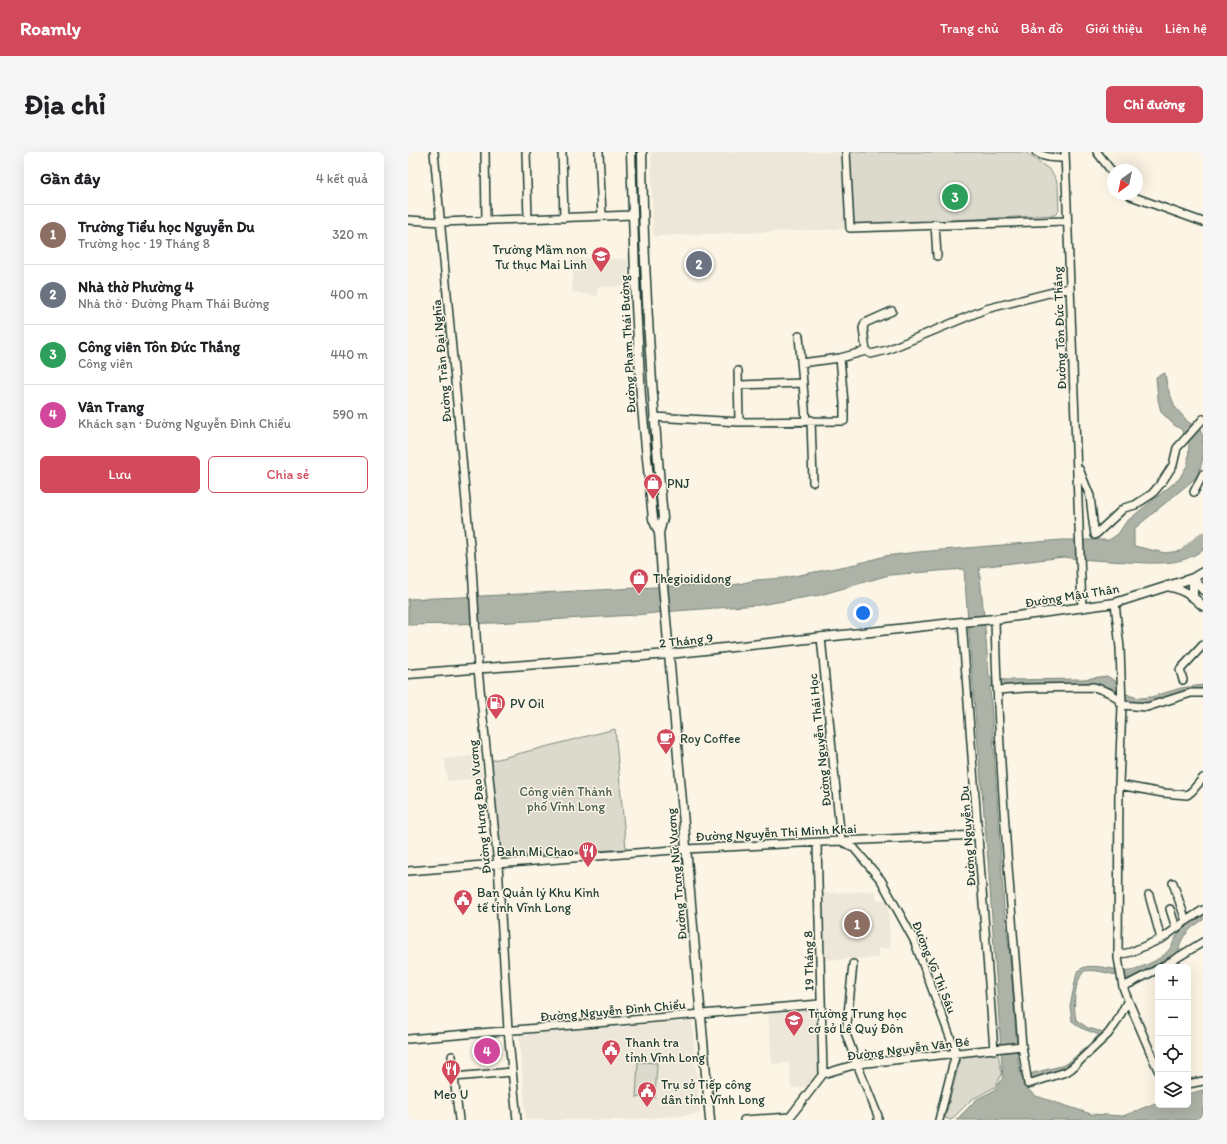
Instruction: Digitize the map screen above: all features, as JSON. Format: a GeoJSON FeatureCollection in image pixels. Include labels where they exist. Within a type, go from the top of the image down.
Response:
{"type":"FeatureCollection","features":[{"type":"Feature","properties":{"kind":"main road","name":"Đường Phạm Thái Bường"},"geometry":{"type":"LineString","coordinates":[[631,152],[636,305],[643,418],[653,519],[659,533],[666,626]]}},
{"type":"Feature","properties":{"kind":"main road","name":"Đường Phạm Thái Bường"},"geometry":{"type":"LineString","coordinates":[[642,152],[642,179],[654,417],[663,518],[659,533]]}},
{"type":"Feature","properties":{"kind":"main road"},"geometry":{"type":"LineString","coordinates":[[632,180],[642,179]]}},
{"type":"Feature","properties":{"kind":"main road"},"geometry":{"type":"LineString","coordinates":[[643,418],[654,417]]}},
{"type":"Feature","properties":{"kind":"main road","name":"Đường Mậu Thân"},"geometry":{"type":"LineString","coordinates":[[964,621],[992,620],[1115,603],[1193,578],[1203,572]]}},
{"type":"Feature","properties":{"kind":"main road"},"geometry":{"type":"LineString","coordinates":[[1193,578],[1203,590]]}},
{"type":"Feature","properties":{"kind":"main road"},"geometry":{"type":"LineString","coordinates":[[1193,578],[1193,597]]}},
{"type":"Feature","properties":{"kind":"main road"},"geometry":{"type":"LineString","coordinates":[[1167,586],[1175,587],[1193,597],[1203,606]]}},
{"type":"Feature","properties":{"kind":"main road","name":"2 Tháng 9"},"geometry":{"type":"LineString","coordinates":[[408,674],[669,654],[964,621]]}},
{"type":"Feature","properties":{"kind":"main road","name":"Đường Trưng Nữ Vương"},"geometry":{"type":"LineString","coordinates":[[666,626],[710,1120]]}},
{"type":"Feature","properties":{"kind":"street","name":"Đường Trần Đại Nghĩa"},"geometry":{"type":"LineString","coordinates":[[434,152],[472,568],[477,659]]}},
{"type":"Feature","properties":{"kind":"street"},"geometry":{"type":"LineString","coordinates":[[485,152],[486,220]]}},
{"type":"Feature","properties":{"kind":"street"},"geometry":{"type":"LineString","coordinates":[[526,152],[528,219]]}},
{"type":"Feature","properties":{"kind":"street"},"geometry":{"type":"LineString","coordinates":[[562,152],[564,218]]}},
{"type":"Feature","properties":{"kind":"street"},"geometry":{"type":"LineString","coordinates":[[600,152],[602,216]]}},
{"type":"Feature","properties":{"kind":"street"},"geometry":{"type":"LineString","coordinates":[[846,152],[850,228],[935,224],[1066,221]]}},
{"type":"Feature","properties":{"kind":"street","name":"Đường Tôn Đức Thắng"},"geometry":{"type":"LineString","coordinates":[[1036,152],[1039,155],[1047,157],[1065,155],[1066,221],[1082,608]]}},
{"type":"Feature","properties":{"kind":"street"},"geometry":{"type":"LineString","coordinates":[[1097,152],[1107,165]]}},
{"type":"Feature","properties":{"kind":"street"},"geometry":{"type":"LineString","coordinates":[[1142,200],[1203,222]]}},
{"type":"Feature","properties":{"kind":"street"},"geometry":{"type":"LineString","coordinates":[[408,220],[441,222],[633,215]]}},
{"type":"Feature","properties":{"kind":"street"},"geometry":{"type":"LineString","coordinates":[[935,224],[937,256]]}},
{"type":"Feature","properties":{"kind":"street"},"geometry":{"type":"LineString","coordinates":[[802,363],[840,358],[866,351],[871,354],[887,350],[986,309],[1069,288]]}},
{"type":"Feature","properties":{"kind":"street"},"geometry":{"type":"LineString","coordinates":[[866,351],[863,328],[865,322],[892,311]]}},
{"type":"Feature","properties":{"kind":"street"},"geometry":{"type":"LineString","coordinates":[[799,336],[803,383],[809,420],[813,482]]}},
{"type":"Feature","properties":{"kind":"street"},"geometry":{"type":"LineString","coordinates":[[654,417],[739,422],[809,420],[844,421],[840,358]]}},
{"type":"Feature","properties":{"kind":"street"},"geometry":{"type":"LineString","coordinates":[[738,371],[739,422]]}},
{"type":"Feature","properties":{"kind":"street"},"geometry":{"type":"LineString","coordinates":[[739,385],[803,383]]}},
{"type":"Feature","properties":{"kind":"street"},"geometry":{"type":"LineString","coordinates":[[1077,465],[1090,496],[1092,522],[1095,535],[1124,508],[1135,505],[1152,494],[1173,465],[1177,448],[1203,421]]}},
{"type":"Feature","properties":{"kind":"street"},"geometry":{"type":"LineString","coordinates":[[1194,492],[1203,474]]}},
{"type":"Feature","properties":{"kind":"street"},"geometry":{"type":"LineString","coordinates":[[1115,603],[1122,679],[1119,785],[1118,955],[1123,985],[1128,1000],[1155,1063]]}},
{"type":"Feature","properties":{"kind":"street"},"geometry":{"type":"LineString","coordinates":[[992,620],[1020,1046],[1028,1084],[1066,1072],[1072,1068],[1108,1034],[1116,1023],[1128,1000]]}},
{"type":"Feature","properties":{"kind":"street","name":"Đường Nguyễn Du"},"geometry":{"type":"LineString","coordinates":[[964,621],[978,835],[996,1049]]}},
{"type":"Feature","properties":{"kind":"street","name":"Đường Nguyễn Thái Học"},"geometry":{"type":"LineString","coordinates":[[821,637],[841,841]]}},
{"type":"Feature","properties":{"kind":"street"},"geometry":{"type":"LineString","coordinates":[[1183,680],[1180,670],[1203,645]]}},
{"type":"Feature","properties":{"kind":"street","name":"Đường Hưng Đạo Vương"},"geometry":{"type":"LineString","coordinates":[[477,659],[498,865],[508,1030],[517,1120]]}},
{"type":"Feature","properties":{"kind":"street"},"geometry":{"type":"LineString","coordinates":[[997,690],[1094,687],[1108,692],[1122,703],[1147,707],[1191,694],[1203,693]]}},
{"type":"Feature","properties":{"kind":"street"},"geometry":{"type":"LineString","coordinates":[[1119,785],[1163,793],[1187,795],[1203,778]]}},
{"type":"Feature","properties":{"kind":"street","name":"Đường Nguyễn Thị Minh Khai"},"geometry":{"type":"LineString","coordinates":[[408,871],[686,849],[978,835]]}},
{"type":"Feature","properties":{"kind":"street","name":"Đường Võ Thị Sáu"},"geometry":{"type":"LineString","coordinates":[[841,841],[854,848],[881,880],[914,940],[956,1053]]}},
{"type":"Feature","properties":{"kind":"street","name":"19 Tháng 8"},"geometry":{"type":"LineString","coordinates":[[817,842],[823,1074]]}},
{"type":"Feature","properties":{"kind":"street"},"geometry":{"type":"LineString","coordinates":[[1173,883],[1186,921]]}},
{"type":"Feature","properties":{"kind":"street"},"geometry":{"type":"LineString","coordinates":[[1149,895],[1161,939]]}},
{"type":"Feature","properties":{"kind":"street"},"geometry":{"type":"LineString","coordinates":[[1170,909],[1176,928]]}},
{"type":"Feature","properties":{"kind":"street"},"geometry":{"type":"LineString","coordinates":[[1118,955],[1131,952],[1161,939],[1203,910]]}},
{"type":"Feature","properties":{"kind":"street"},"geometry":{"type":"LineString","coordinates":[[1167,964],[1203,942]]}},
{"type":"Feature","properties":{"kind":"street"},"geometry":{"type":"LineString","coordinates":[[853,964],[846,1034],[878,1116],[878,1120]]}},
{"type":"Feature","properties":{"kind":"street"},"geometry":{"type":"LineString","coordinates":[[1123,985],[1155,970]]}},
{"type":"Feature","properties":{"kind":"street","name":"Đường Nguyễn Đình Chiểu"},"geometry":{"type":"LineString","coordinates":[[408,1039],[820,1004]]}},
{"type":"Feature","properties":{"kind":"street","name":"Đường Nguyễn Văn Bé"},"geometry":{"type":"LineString","coordinates":[[823,1074],[857,1064],[1020,1046]]}},
{"type":"Feature","properties":{"kind":"street"},"geometry":{"type":"LineString","coordinates":[[939,1120],[956,1053]]}},
{"type":"Feature","properties":{"kind":"street"},"geometry":{"type":"LineString","coordinates":[[452,1056],[459,1120]]}},
{"type":"Feature","properties":{"kind":"street"},"geometry":{"type":"LineString","coordinates":[[454,1076],[512,1072]]}},
{"type":"Feature","properties":{"kind":"street"},"geometry":{"type":"LineString","coordinates":[[744,1120],[792,1118],[823,1074]]}},
{"type":"Feature","properties":{"kind":"street"},"geometry":{"type":"LineString","coordinates":[[1191,1083],[1203,1081]]}},
{"type":"Feature","properties":{"kind":"shaded area"},"geometry":{"type":"Polygon","coordinates":[[[651,152],[841,152],[845,229],[653,236],[651,152]]]}},
{"type":"Feature","properties":{"kind":"shaded area","name":"Trường Mầm non Tư thục Mai Linh"},"geometry":{"type":"Polygon","coordinates":[[[574,258],[628,259],[627,286],[598,287],[597,296],[572,292],[574,258]]]}},
{"type":"Feature","properties":{"kind":"shaded area"},"geometry":{"type":"Polygon","coordinates":[[[1165,373],[1167,386],[1175,407],[1188,422],[1199,428],[1203,436],[1203,458],[1198,476],[1134,529],[1134,546],[1165,553],[1180,551],[1203,539],[1203,549],[1186,559],[1166,563],[1126,562],[1064,557],[979,567],[989,676],[992,679],[1084,679],[1107,676],[1115,681],[1125,693],[1140,698],[1151,697],[1181,688],[1203,685],[1203,691],[1147,704],[1127,702],[1112,688],[1095,685],[990,687],[1004,908],[1011,967],[1018,1061],[1021,1076],[1068,1063],[1099,1035],[1081,1028],[1072,1021],[1070,1006],[1077,972],[1082,968],[1089,966],[1128,970],[1150,963],[1164,955],[1171,947],[1178,934],[1194,920],[1203,915],[1203,920],[1191,929],[1181,941],[1179,951],[1163,964],[1155,964],[1155,969],[1147,973],[1133,978],[1127,978],[1101,972],[1084,971],[1078,982],[1075,994],[1076,1020],[1088,1028],[1107,1033],[1068,1070],[1023,1084],[1023,1086],[1036,1096],[1091,1114],[1123,1116],[1155,1103],[1155,1108],[1191,1108],[1191,1093],[1203,1090],[1203,1120],[956,1120],[977,1099],[993,1091],[1003,1078],[988,860],[964,569],[889,575],[820,595],[759,605],[635,615],[494,623],[408,625],[408,599],[695,585],[734,585],[756,580],[784,578],[856,564],[885,556],[918,552],[1062,540],[1109,540],[1118,534],[1126,522],[1179,479],[1188,464],[1189,444],[1181,429],[1174,425],[1161,412],[1156,377],[1165,373]]]}},
{"type":"Feature","properties":{"kind":"shaded area"},"geometry":{"type":"Polygon","coordinates":[[[480,755],[482,778],[447,781],[445,759],[480,755]]]}},
{"type":"Feature","properties":{"kind":"shaded area"},"geometry":{"type":"Polygon","coordinates":[[[876,891],[876,900],[888,900],[890,948],[878,948],[878,958],[826,960],[823,893],[876,891]]]}},
{"type":"Feature","properties":{"kind":"shaded area","name":"Trường Trung học cơ sở Lê Quý Đôn"},"geometry":{"type":"Polygon","coordinates":[[[816,1008],[820,1072],[807,1086],[791,1088],[789,1063],[772,1064],[768,1011],[816,1008]]]}},
{"type":"Feature","properties":{"kind":"shaded area"},"geometry":{"type":"Polygon","coordinates":[[[692,1021],[700,1114],[623,1120],[526,1120],[519,1035],[692,1021]]]}},
{"type":"Feature","properties":{"kind":"green space"},"geometry":{"type":"Polygon","coordinates":[[[849,152],[1025,152],[1050,170],[1055,177],[1058,185],[1059,211],[1055,215],[856,225],[853,222],[849,152]]]}},
{"type":"Feature","properties":{"kind":"green space","name":"Công viên Thành phố Vĩnh Long"},"geometry":{"type":"Polygon","coordinates":[[[615,729],[626,849],[501,857],[490,761],[615,729]]]}},
{"type":"Feature","properties":{"kind":"green space"},"geometry":{"type":"Polygon","coordinates":[[[995,1052],[998,1054],[1002,1074],[996,1085],[971,1100],[951,1120],[945,1118],[962,1056],[995,1052]]]}},
{"type":"Feature","properties":{"kind":"green space"},"geometry":{"type":"Polygon","coordinates":[[[638,1062],[657,1063],[655,1098],[636,1097],[638,1062]]]}},
{"type":"Feature","properties":{"kind":"waterway"},"geometry":{"type":"LineString","coordinates":[[1187,552],[1203,538]]}},
{"type":"Feature","properties":{"kind":"place","name":"Công viên Tôn Đức Thắng"},"geometry":{"type":"Point","coordinates":[955,197]}},
{"type":"Feature","properties":{"kind":"place","name":"Nhà thờ Phường 4"},"geometry":{"type":"Point","coordinates":[699,264]}},
{"type":"Feature","properties":{"kind":"place","name":"Trường Mầm non Tư thục Mai Linh"},"geometry":{"type":"Point","coordinates":[601,273]}},
{"type":"Feature","properties":{"kind":"place","name":"PNJ"},"geometry":{"type":"Point","coordinates":[653,500]}},
{"type":"Feature","properties":{"kind":"place","name":"Thegioididong"},"geometry":{"type":"Point","coordinates":[639,595]}},
{"type":"Feature","properties":{"kind":"place","name":"PV Oil"},"geometry":{"type":"Point","coordinates":[496,720]}},
{"type":"Feature","properties":{"kind":"place","name":"Roy Coffee"},"geometry":{"type":"Point","coordinates":[666,755]}},
{"type":"Feature","properties":{"kind":"place","name":"Bahn Mi Chao"},"geometry":{"type":"Point","coordinates":[588,868]}},
{"type":"Feature","properties":{"kind":"place","name":"Ban Quản lý Khu Kinh tế tỉnh Vĩnh Long"},"geometry":{"type":"Point","coordinates":[463,916]}},
{"type":"Feature","properties":{"kind":"place","name":"Trường Tiểu học Nguyễn Du"},"geometry":{"type":"Point","coordinates":[857,924]}},
{"type":"Feature","properties":{"kind":"place","name":"Trường Trung học cơ sở Lê Quý Đôn"},"geometry":{"type":"Point","coordinates":[794,1037]}},
{"type":"Feature","properties":{"kind":"place","name":"Vân Trang"},"geometry":{"type":"Point","coordinates":[487,1051]}},
{"type":"Feature","properties":{"kind":"place","name":"Thanh tra tỉnh Vĩnh Long"},"geometry":{"type":"Point","coordinates":[611,1066]}},
{"type":"Feature","properties":{"kind":"place","name":"Meo U"},"geometry":{"type":"Point","coordinates":[451,1086]}},
{"type":"Feature","properties":{"kind":"place","name":"Trụ sở Tiếp công dân tỉnh Vĩnh Long"},"geometry":{"type":"Point","coordinates":[647,1108]}}]}
